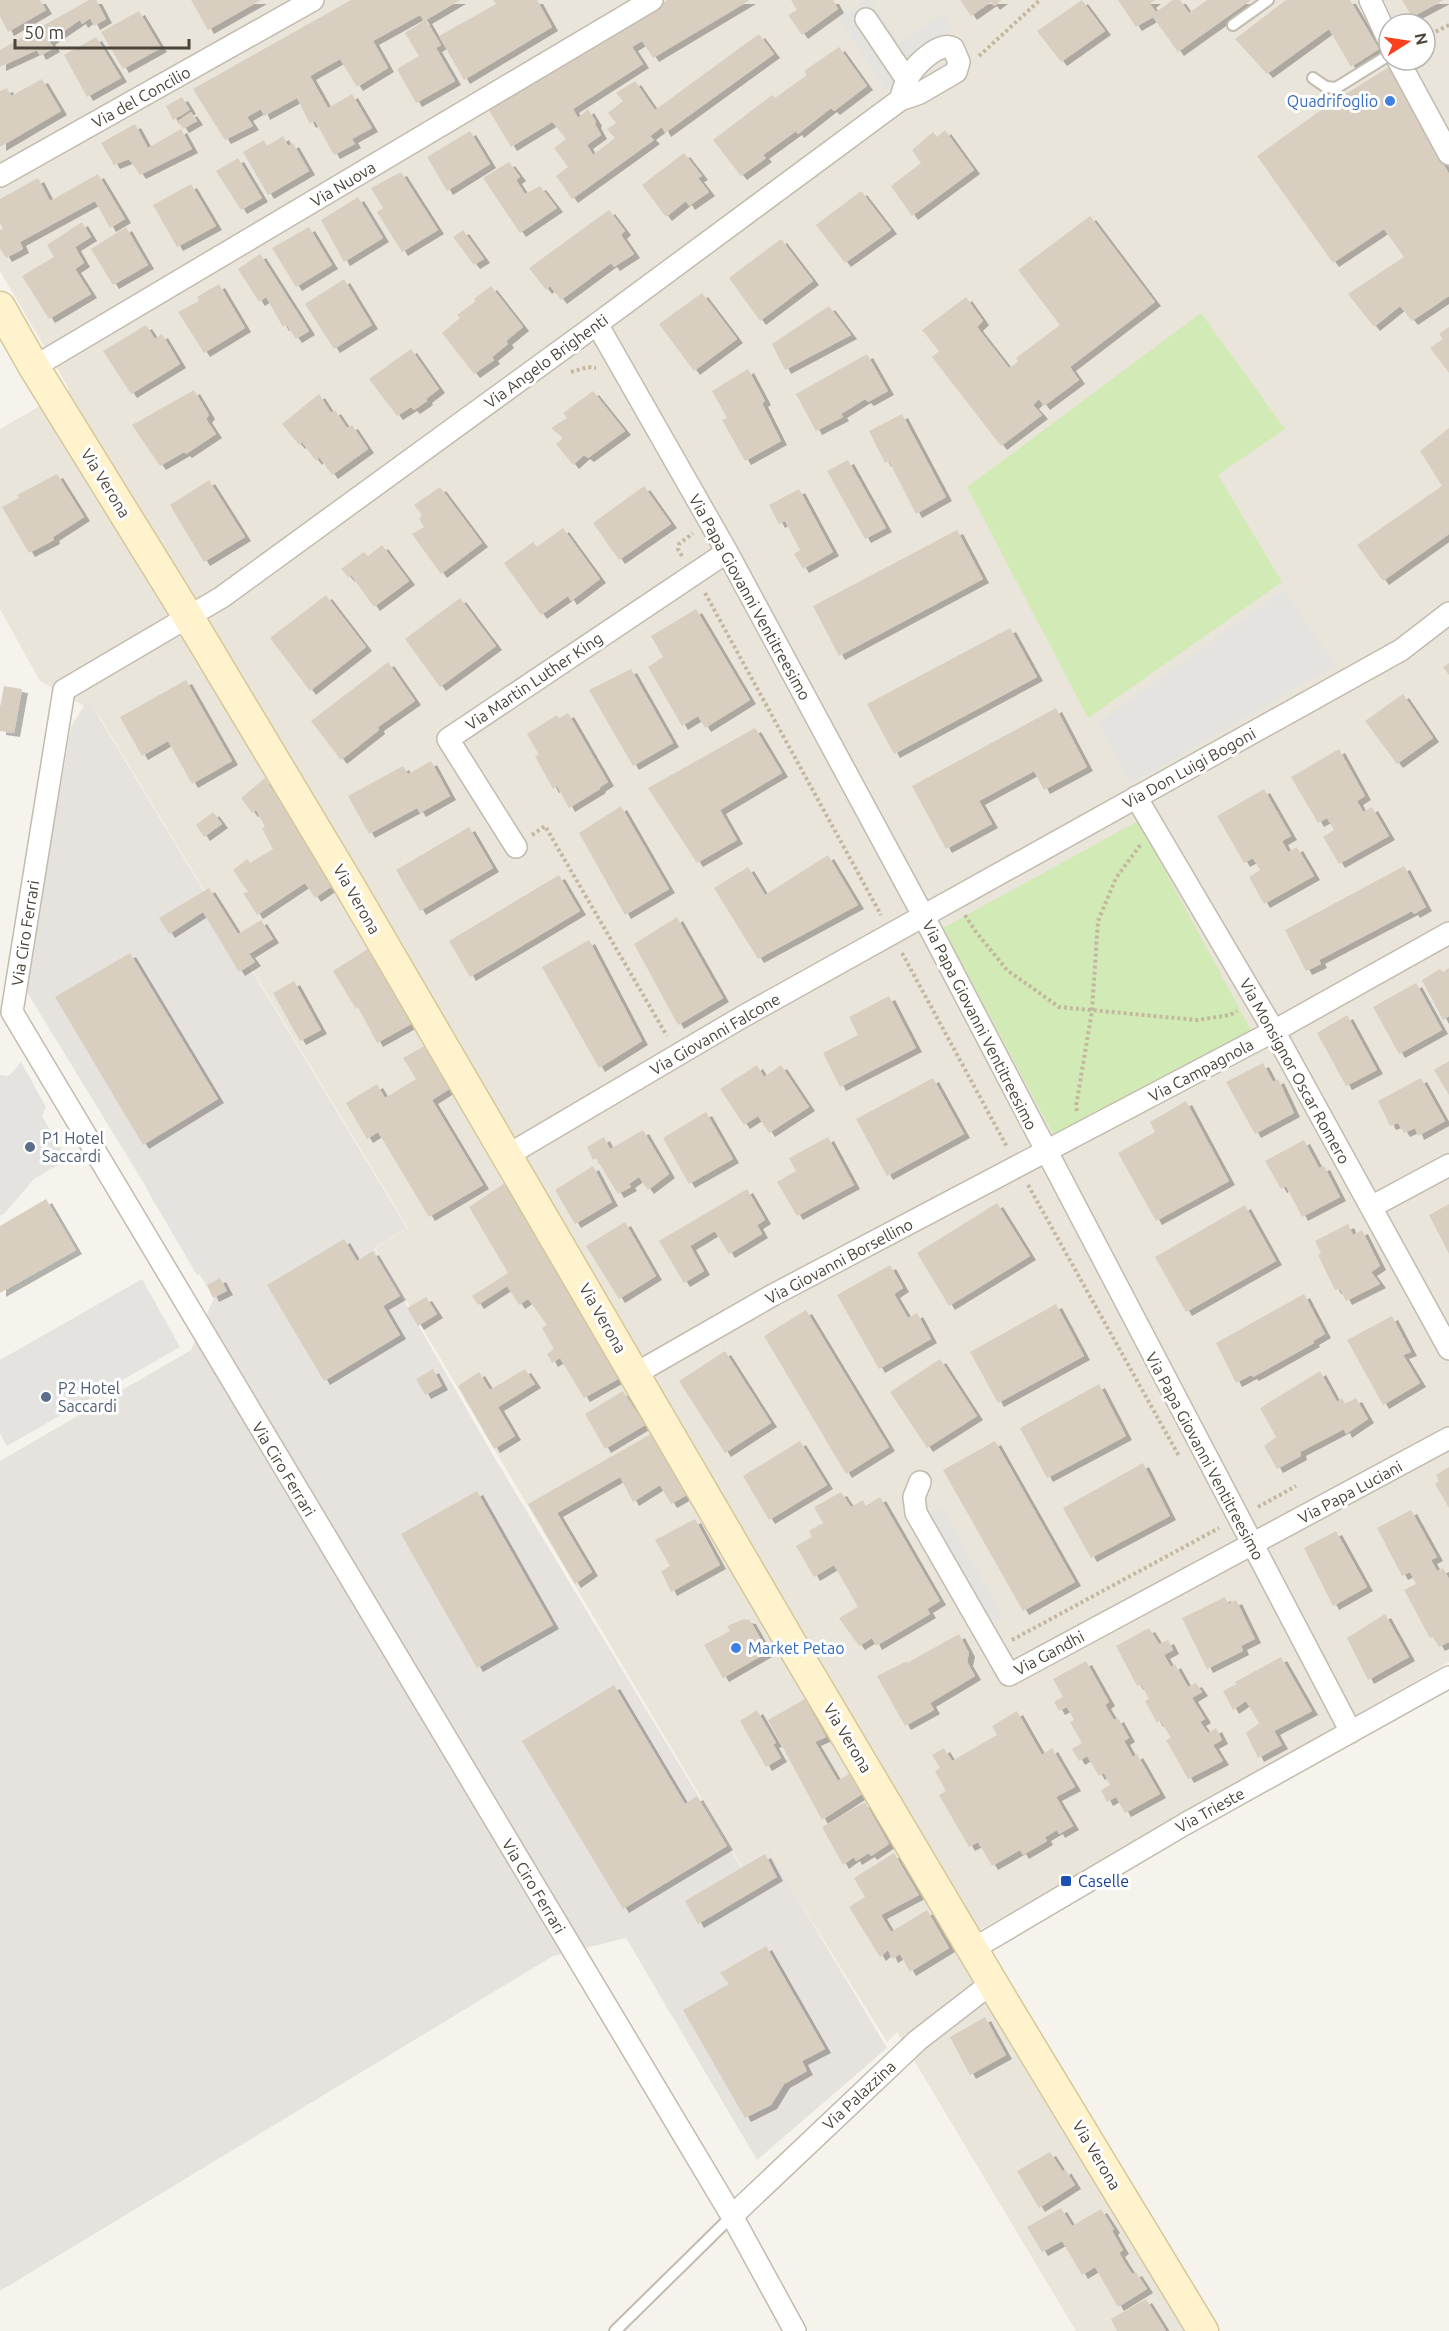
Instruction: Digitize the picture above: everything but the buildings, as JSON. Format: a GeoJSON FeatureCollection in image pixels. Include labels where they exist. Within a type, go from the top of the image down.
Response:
{"type":"FeatureCollection","features":[{"type":"Feature","properties":{"kind":"street","name":"Via del Concilio"},"geometry":{"type":"LineString","coordinates":[[0,176],[313,0]]}},
{"type":"Feature","properties":{"kind":"street","name":"Via Nuova"},"geometry":{"type":"LineString","coordinates":[[34,367],[652,0]]}},
{"type":"Feature","properties":{"kind":"street"},"geometry":{"type":"LineString","coordinates":[[1370,0],[1377,15]]}},
{"type":"Feature","properties":{"kind":"street"},"geometry":{"type":"LineString","coordinates":[[866,19],[903,90]]}},
{"type":"Feature","properties":{"kind":"street","name":"Via Angelo Brighenti"},"geometry":{"type":"LineString","coordinates":[[189,618],[231,590],[597,324],[903,90],[912,71],[942,46],[953,48],[958,62],[956,72],[920,93],[903,90]]}},
{"type":"Feature","properties":{"kind":"street"},"geometry":{"type":"LineString","coordinates":[[1405,72],[1449,153]]}},
{"type":"Feature","properties":{"kind":"street","name":"Via Verona"},"geometry":{"type":"LineString","coordinates":[[0,307],[34,367],[189,618],[508,1155],[798,1655],[1203,2331]]}},
{"type":"Feature","properties":{"kind":"street","name":"Via Papa Giovanni Ventitreesimo"},"geometry":{"type":"LineString","coordinates":[[597,324],[727,552],[924,917],[1351,1732]]}},
{"type":"Feature","properties":{"kind":"street","name":"Via Martin Luther King"},"geometry":{"type":"LineString","coordinates":[[516,847],[448,739],[727,552]]}},
{"type":"Feature","properties":{"kind":"street","name":"Via Don Luigi Bogoni"},"geometry":{"type":"LineString","coordinates":[[924,917],[1401,650],[1449,613]]}},
{"type":"Feature","properties":{"kind":"street","name":"Via Ciro Ferrari"},"geometry":{"type":"LineString","coordinates":[[189,618],[64,690],[12,1012],[732,2216],[795,2331]]}},
{"type":"Feature","properties":{"kind":"street","name":"Via Monsignor Oscar Romero"},"geometry":{"type":"LineString","coordinates":[[1136,797],[1274,1031],[1449,1349]]}},
{"type":"Feature","properties":{"kind":"street","name":"Via Giovanni Falcone"},"geometry":{"type":"LineString","coordinates":[[508,1155],[678,1055],[924,917]]}},
{"type":"Feature","properties":{"kind":"street","name":"Via Campagnola"},"geometry":{"type":"LineString","coordinates":[[1046,1153],[1274,1031],[1449,933]]}},
{"type":"Feature","properties":{"kind":"street","name":"Via Giovanni Borsellino"},"geometry":{"type":"LineString","coordinates":[[635,1374],[773,1295],[1046,1153]]}},
{"type":"Feature","properties":{"kind":"street"},"geometry":{"type":"LineString","coordinates":[[1371,1207],[1449,1165]]}},
{"type":"Feature","properties":{"kind":"street","name":"Via Papa Luciani"},"geometry":{"type":"LineString","coordinates":[[1252,1545],[1449,1438]]}},
{"type":"Feature","properties":{"kind":"street","name":"Via Gandhi"},"geometry":{"type":"LineString","coordinates":[[920,1482],[914,1497],[916,1513],[1009,1675],[1252,1545]]}},
{"type":"Feature","properties":{"kind":"street","name":"Via Trieste"},"geometry":{"type":"LineString","coordinates":[[973,1949],[1185,1824],[1449,1677]]}},
{"type":"Feature","properties":{"kind":"street","name":"Via Palazzina"},"geometry":{"type":"LineString","coordinates":[[732,2216],[918,2040],[993,1982]]}},
{"type":"Feature","properties":{"kind":"lane"},"geometry":{"type":"LineString","coordinates":[[1233,25],[1268,0]]}},
{"type":"Feature","properties":{"kind":"lane"},"geometry":{"type":"LineString","coordinates":[[1313,78],[1326,87],[1336,88],[1377,63]]}},
{"type":"Feature","properties":{"kind":"lane"},"geometry":{"type":"LineString","coordinates":[[615,2331],[732,2216]]}},
{"type":"Feature","properties":{"kind":"path"},"geometry":{"type":"LineString","coordinates":[[956,72],[976,58],[1040,0]]}},
{"type":"Feature","properties":{"kind":"path"},"geometry":{"type":"LineString","coordinates":[[562,378],[579,369],[600,369]]}},
{"type":"Feature","properties":{"kind":"path"},"geometry":{"type":"LineString","coordinates":[[692,527],[692,535],[679,544],[678,549],[694,574],[1184,1466]]}},
{"type":"Feature","properties":{"kind":"path"},"geometry":{"type":"LineString","coordinates":[[516,847],[545,826],[678,1055]]}},
{"type":"Feature","properties":{"kind":"path"},"geometry":{"type":"LineString","coordinates":[[1081,1134],[1076,1106],[1092,1011],[1098,921],[1116,878],[1153,826]]}},
{"type":"Feature","properties":{"kind":"path"},"geometry":{"type":"LineString","coordinates":[[955,899],[976,932],[1007,970],[1059,1007],[1197,1020],[1230,1015],[1256,1000]]}},
{"type":"Feature","properties":{"kind":"path"},"geometry":{"type":"LineString","coordinates":[[995,1650],[1219,1528],[1213,1518]]}},
{"type":"Feature","properties":{"kind":"shaded area"},"geometry":{"type":"Polygon","coordinates":[[[0,0],[1449,0],[1449,1662],[957,1943],[1184,2331],[1076,2331],[897,2032],[887,2042],[768,1851],[742,1867],[375,1248],[408,1228],[98,714],[40,681],[0,609],[0,429],[69,389],[0,271],[0,0]]]}},
{"type":"Feature","properties":{"kind":"shaded area"},"geometry":{"type":"Polygon","coordinates":[[[866,0],[871,0],[899,43],[944,14],[953,28],[900,63],[897,83],[886,90],[839,18],[866,0]]]}},
{"type":"Feature","properties":{"kind":"shaded area"},"geometry":{"type":"Polygon","coordinates":[[[1284,589],[1336,665],[1130,784],[1098,723],[1284,589]]]}},
{"type":"Feature","properties":{"kind":"shaded area"},"geometry":{"type":"Polygon","coordinates":[[[88,699],[407,1228],[374,1248],[497,1462],[741,1867],[769,1851],[887,2048],[757,2160],[626,1938],[553,1956],[0,2291],[0,1461],[191,1350],[214,1298],[25,989],[71,727],[88,699]]]}},
{"type":"Feature","properties":{"kind":"shaded area","name":"P1 Hotel Saccardi"},"geometry":{"type":"Polygon","coordinates":[[[21,1062],[46,1107],[42,1116],[67,1160],[34,1179],[0,1216],[0,1075],[9,1076],[21,1062]]]}},
{"type":"Feature","properties":{"kind":"shaded area"},"geometry":{"type":"Polygon","coordinates":[[[162,1181],[212,1266],[197,1275],[147,1190],[162,1181]]]}},
{"type":"Feature","properties":{"kind":"shaded area","name":"P2 Hotel Saccardi"},"geometry":{"type":"Polygon","coordinates":[[[142,1279],[180,1347],[7,1446],[0,1433],[0,1360],[142,1279]]]}},
{"type":"Feature","properties":{"kind":"shaded area"},"geometry":{"type":"Polygon","coordinates":[[[942,1508],[1004,1618],[990,1626],[928,1516],[942,1508]]]}},
{"type":"Feature","properties":{"kind":"green space"},"geometry":{"type":"Polygon","coordinates":[[[1201,313],[1285,429],[1218,475],[1282,582],[1088,718],[967,487],[1201,313]]]}},
{"type":"Feature","properties":{"kind":"green space"},"geometry":{"type":"Polygon","coordinates":[[[1138,821],[1251,1030],[1054,1136],[943,928],[1138,821]]]}},
{"type":"Feature","properties":{"kind":"place","name":"Quadrifoglio"},"geometry":{"type":"Point","coordinates":[1390,101]}},
{"type":"Feature","properties":{"kind":"place","name":"P1 Hotel Saccardi"},"geometry":{"type":"Point","coordinates":[30,1147]}},
{"type":"Feature","properties":{"kind":"place","name":"P2 Hotel Saccardi"},"geometry":{"type":"Point","coordinates":[46,1397]}},
{"type":"Feature","properties":{"kind":"place","name":"Market Petao"},"geometry":{"type":"Point","coordinates":[736,1648]}},
{"type":"Feature","properties":{"kind":"place","name":"Caselle"},"geometry":{"type":"Point","coordinates":[1066,1881]}}]}
